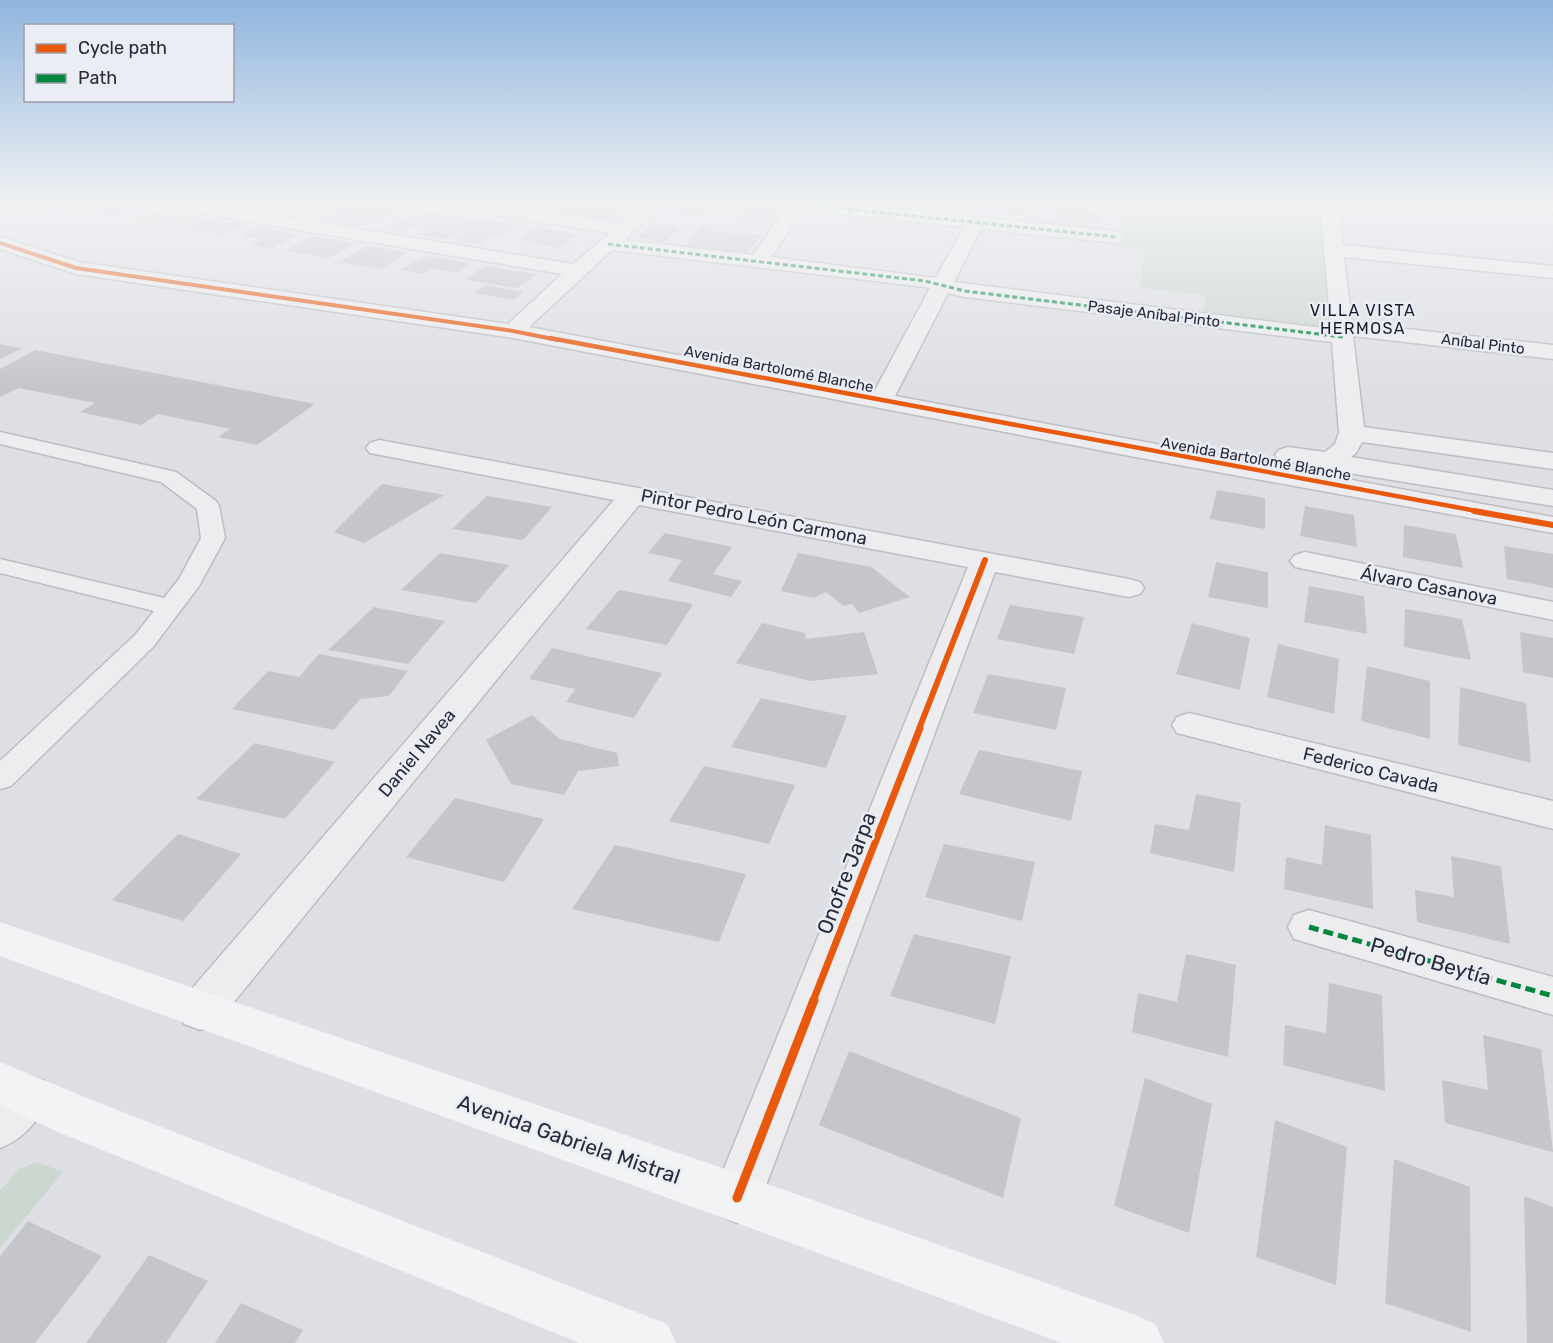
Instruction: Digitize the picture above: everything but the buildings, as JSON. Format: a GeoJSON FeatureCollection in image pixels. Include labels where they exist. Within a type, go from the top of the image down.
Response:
{"type":"FeatureCollection","features":[{"type":"Feature","properties":{"kind":"main road","name":"Avenida Gabriela Mistral"},"geometry":{"type":"LineString","coordinates":[[0,939],[737,1198],[1136,1343]]}},
{"type":"Feature","properties":{"kind":"main road"},"geometry":{"type":"LineString","coordinates":[[9,1102],[648,1343]]}},
{"type":"Feature","properties":{"kind":"street","name":"Avenida Bartolomé Blanche"},"geometry":{"type":"LineString","coordinates":[[63,264],[76,268],[513,331],[1146,451],[1553,525]]}},
{"type":"Feature","properties":{"kind":"street"},"geometry":{"type":"LineString","coordinates":[[534,264],[577,271]]}},
{"type":"Feature","properties":{"kind":"street"},"geometry":{"type":"LineString","coordinates":[[513,331],[585,264]]}},
{"type":"Feature","properties":{"kind":"street","name":"Pasaje Aníbal Pinto"},"geometry":{"type":"LineString","coordinates":[[773,264],[925,281],[942,287],[1342,332]]}},
{"type":"Feature","properties":{"kind":"street"},"geometry":{"type":"LineString","coordinates":[[881,401],[954,264]]}},
{"type":"Feature","properties":{"kind":"street"},"geometry":{"type":"LineString","coordinates":[[1330,461],[1347,448],[1352,433],[1335,264]]}},
{"type":"Feature","properties":{"kind":"street"},"geometry":{"type":"LineString","coordinates":[[1470,264],[1553,272]]}},
{"type":"Feature","properties":{"kind":"street","name":"Aníbal Pinto"},"geometry":{"type":"LineString","coordinates":[[1342,332],[1553,352]]}},
{"type":"Feature","properties":{"kind":"street"},"geometry":{"type":"LineString","coordinates":[[1352,433],[1553,462]]}},
{"type":"Feature","properties":{"kind":"street","name":"Avenida Bartolomé Blanche"},"geometry":{"type":"LineString","coordinates":[[1146,451],[1177,440],[1226,445],[1553,498]]}},
{"type":"Feature","properties":{"kind":"street","name":"Pintor Pedro León Carmona"},"geometry":{"type":"LineString","coordinates":[[379,448],[1129,588]]}},
{"type":"Feature","properties":{"kind":"street","name":"Daniel Navea"},"geometry":{"type":"LineString","coordinates":[[200,1011],[633,495]]}},
{"type":"Feature","properties":{"kind":"street","name":"Onofre Jarpa"},"geometry":{"type":"LineString","coordinates":[[737,1198],[986,560]]}},
{"type":"Feature","properties":{"kind":"street","name":"Álvaro Casanova"},"geometry":{"type":"LineString","coordinates":[[1305,561],[1553,611]]}},
{"type":"Feature","properties":{"kind":"street","name":"Federico Cavada"},"geometry":{"type":"LineString","coordinates":[[1189,725],[1553,815]]}},
{"type":"Feature","properties":{"kind":"street","name":"Pedro Beytía"},"geometry":{"type":"LineString","coordinates":[[1309,927],[1553,996]]}},
{"type":"Feature","properties":{"kind":"lane"},"geometry":{"type":"LineString","coordinates":[[0,438],[168,477],[208,506],[213,538],[190,581],[144,641],[0,778]]}},
{"type":"Feature","properties":{"kind":"lane"},"geometry":{"type":"LineString","coordinates":[[0,566],[170,608]]}},
{"type":"Feature","properties":{"kind":"shaded area"},"geometry":{"type":"Polygon","coordinates":[[[1142,264],[1326,264],[1332,331],[1204,315],[1205,295],[1140,288],[1142,264]]]}},
{"type":"Feature","properties":{"kind":"shaded area"},"geometry":{"type":"Polygon","coordinates":[[[37,1162],[63,1172],[0,1248],[0,1191],[19,1169],[37,1162]]]}},
{"type":"Feature","properties":{"kind":"marked path"},"geometry":{"type":"LineString","coordinates":[[777,264],[925,281],[965,291],[1343,337]]}},
{"type":"Feature","properties":{"kind":"marked path"},"geometry":{"type":"LineString","coordinates":[[1309,927],[1553,996]]}},
{"type":"Feature","properties":{"kind":"cycle path"},"geometry":{"type":"LineString","coordinates":[[63,264],[76,268],[513,331],[1146,451],[1553,525]]}},
{"type":"Feature","properties":{"kind":"cycle path"},"geometry":{"type":"LineString","coordinates":[[737,1198],[985,560]]}},
{"type":"Feature","properties":{"kind":"district","name":"VILLA VISTA HERMOSA"},"geometry":{"type":"Point","coordinates":[1363,319]}}]}
